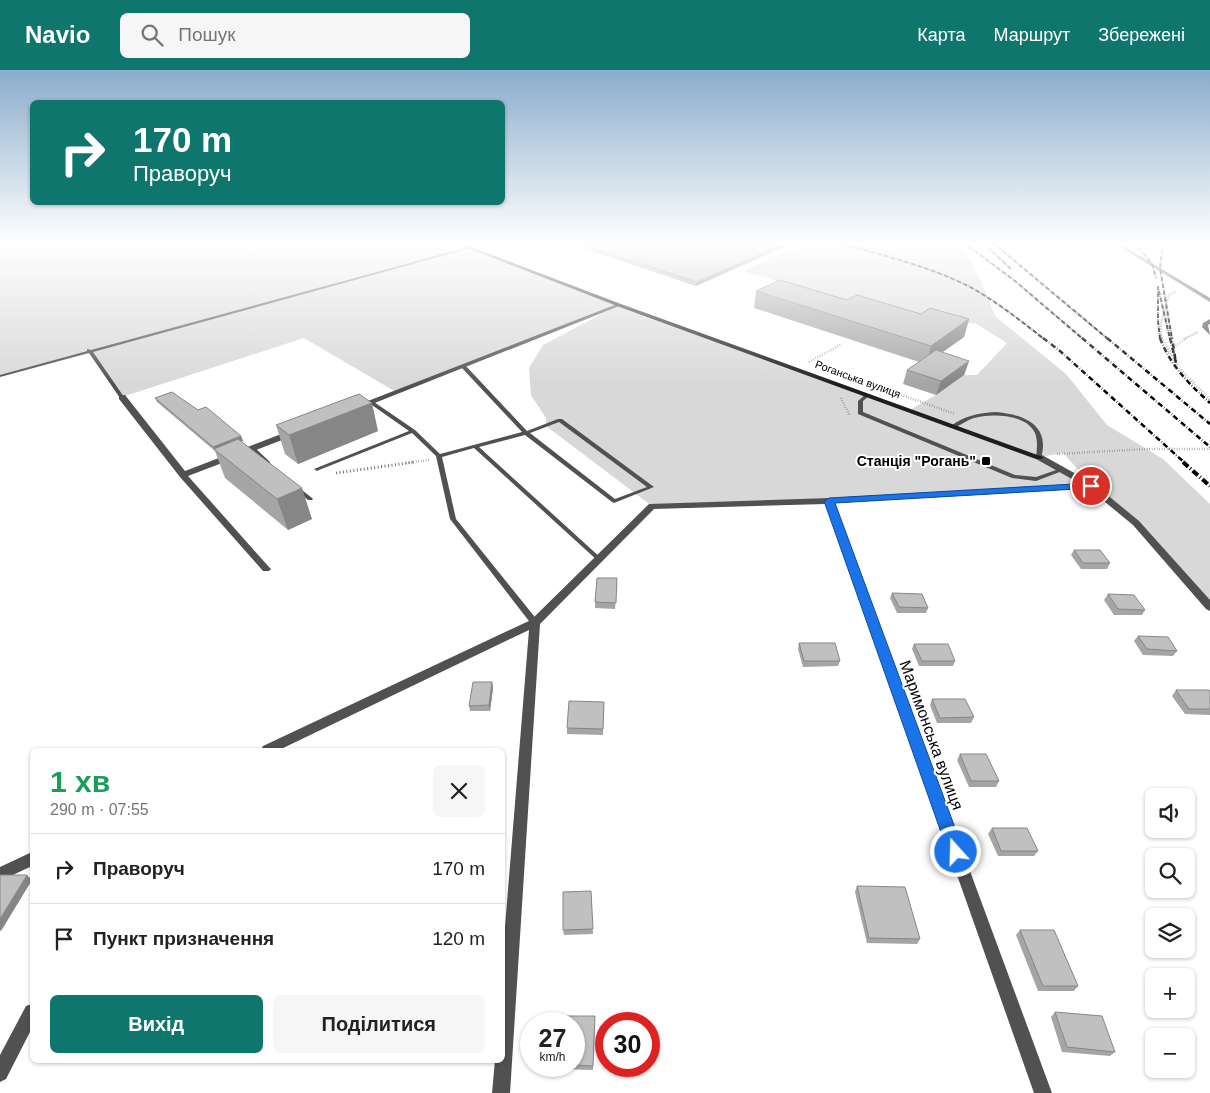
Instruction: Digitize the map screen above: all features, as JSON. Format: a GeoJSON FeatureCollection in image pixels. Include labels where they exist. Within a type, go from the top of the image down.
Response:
{"type":"FeatureCollection","features":[{"type":"Feature","properties":{"kind":"main road","name":"Роганська вулиця"},"geometry":{"type":"LineString","coordinates":[[579,290],[1039,457]]}},
{"type":"Feature","properties":{"kind":"street"},"geometry":{"type":"LineString","coordinates":[[1195,290],[1210,300]]}},
{"type":"Feature","properties":{"kind":"street"},"geometry":{"type":"LineString","coordinates":[[353,409],[619,305]]}},
{"type":"Feature","properties":{"kind":"street"},"geometry":{"type":"LineString","coordinates":[[1210,321],[1205,324],[1210,333]]}},
{"type":"Feature","properties":{"kind":"street"},"geometry":{"type":"LineString","coordinates":[[122,397],[183,475],[266,570]]}},
{"type":"Feature","properties":{"kind":"street"},"geometry":{"type":"LineString","coordinates":[[183,475],[298,430]]}},
{"type":"Feature","properties":{"kind":"street","name":"Роганська вулиця"},"geometry":{"type":"LineString","coordinates":[[1039,457],[1091,486],[1136,523],[1210,607]]}},
{"type":"Feature","properties":{"kind":"street"},"geometry":{"type":"LineString","coordinates":[[270,748],[535,623],[652,506],[829,501],[1091,486]]}},
{"type":"Feature","properties":{"kind":"street","name":"Маримонська вулиця"},"geometry":{"type":"LineString","coordinates":[[829,501],[1043,1093]]}},
{"type":"Feature","properties":{"kind":"street"},"geometry":{"type":"LineString","coordinates":[[505,1038],[535,623]]}},
{"type":"Feature","properties":{"kind":"street"},"geometry":{"type":"LineString","coordinates":[[0,874],[30,860]]}},
{"type":"Feature","properties":{"kind":"street"},"geometry":{"type":"LineString","coordinates":[[0,1073],[30,1016]]}},
{"type":"Feature","properties":{"kind":"street"},"geometry":{"type":"LineString","coordinates":[[501,1093],[503,1063]]}},
{"type":"Feature","properties":{"kind":"lane"},"geometry":{"type":"LineString","coordinates":[[0,376],[314,290]]}},
{"type":"Feature","properties":{"kind":"lane"},"geometry":{"type":"LineString","coordinates":[[89,350],[122,397]]}},
{"type":"Feature","properties":{"kind":"lane"},"geometry":{"type":"LineString","coordinates":[[439,457],[526,433],[560,420],[651,487],[614,501],[526,433],[463,366]]}},
{"type":"Feature","properties":{"kind":"lane"},"geometry":{"type":"LineString","coordinates":[[868,395],[860,401],[860,413],[1014,477],[1036,479],[1062,470]]}},
{"type":"Feature","properties":{"kind":"lane"},"geometry":{"type":"LineString","coordinates":[[371,402],[413,431],[439,457],[453,518],[535,623]]}},
{"type":"Feature","properties":{"kind":"lane"},"geometry":{"type":"LineString","coordinates":[[954,426],[968,418],[995,414],[1009,415],[1030,422],[1037,431],[1041,444],[1039,457]]}},
{"type":"Feature","properties":{"kind":"lane"},"geometry":{"type":"LineString","coordinates":[[318,469],[413,431]]}},
{"type":"Feature","properties":{"kind":"lane"},"geometry":{"type":"LineString","coordinates":[[475,446],[600,560]]}},
{"type":"Feature","properties":{"kind":"lane"},"geometry":{"type":"LineString","coordinates":[[252,448],[274,468]]}},
{"type":"Feature","properties":{"kind":"lane"},"geometry":{"type":"LineString","coordinates":[[289,480],[310,499]]}},
{"type":"Feature","properties":{"kind":"path"},"geometry":{"type":"LineString","coordinates":[[1185,290],[1169,295],[1160,329],[1168,352],[1193,385],[1210,400]]}},
{"type":"Feature","properties":{"kind":"path"},"geometry":{"type":"LineString","coordinates":[[1168,352],[1180,342],[1205,327]]}},
{"type":"Feature","properties":{"kind":"path"},"geometry":{"type":"LineString","coordinates":[[842,344],[810,362],[968,418]]}},
{"type":"Feature","properties":{"kind":"path"},"geometry":{"type":"LineString","coordinates":[[833,394],[842,398],[851,418]]}},
{"type":"Feature","properties":{"kind":"path"},"geometry":{"type":"LineString","coordinates":[[1039,457],[1063,453],[1138,449],[1210,449]]}},
{"type":"Feature","properties":{"kind":"path"},"geometry":{"type":"LineString","coordinates":[[336,473],[439,457]]}},
{"type":"Feature","properties":{"kind":"shaded area"},"geometry":{"type":"Polygon","coordinates":[[[0,290],[579,290],[910,410],[936,395],[964,375],[977,375],[1007,343],[975,323],[943,325],[913,321],[807,290],[985,290],[995,316],[1066,374],[1107,425],[1163,459],[1210,504],[1210,607],[1136,523],[1083,475],[1063,453],[1040,457],[1091,486],[652,506],[546,426],[546,418],[531,395],[529,368],[543,345],[613,308],[396,392],[304,338],[122,397],[89,350],[0,376],[0,290]]]}},
{"type":"Feature","properties":{"kind":"building"},"geometry":{"type":"Polygon","coordinates":[[[813,290],[847,300],[857,295],[921,314],[930,308],[969,319],[931,346],[756,291],[813,290]]]}},
{"type":"Feature","properties":{"kind":"building"},"geometry":{"type":"Polygon","coordinates":[[[936,350],[969,361],[941,381],[907,370],[936,350]]]}},
{"type":"Feature","properties":{"kind":"building"},"geometry":{"type":"Polygon","coordinates":[[[172,392],[198,410],[206,407],[241,436],[213,447],[155,398],[172,392]]]}},
{"type":"Feature","properties":{"kind":"building"},"geometry":{"type":"Polygon","coordinates":[[[359,394],[372,403],[289,435],[276,425],[359,394]]]}},
{"type":"Feature","properties":{"kind":"building"},"geometry":{"type":"Polygon","coordinates":[[[238,439],[302,488],[277,499],[214,449],[238,439]]]}},
{"type":"Feature","properties":{"kind":"building"},"geometry":{"type":"Polygon","coordinates":[[[1074,550],[1100,550],[1110,563],[1083,563],[1074,550]]]}},
{"type":"Feature","properties":{"kind":"building"},"geometry":{"type":"Polygon","coordinates":[[[597,578],[617,578],[616,603],[595,602],[597,578]]]}},
{"type":"Feature","properties":{"kind":"building"},"geometry":{"type":"Polygon","coordinates":[[[892,593],[922,594],[928,608],[899,607],[892,593]]]}},
{"type":"Feature","properties":{"kind":"building"},"geometry":{"type":"Polygon","coordinates":[[[1108,594],[1134,595],[1145,610],[1118,609],[1108,594]]]}},
{"type":"Feature","properties":{"kind":"building"},"geometry":{"type":"Polygon","coordinates":[[[1138,636],[1168,637],[1177,651],[1147,649],[1138,636]]]}},
{"type":"Feature","properties":{"kind":"building"},"geometry":{"type":"Polygon","coordinates":[[[799,643],[835,643],[840,661],[804,661],[799,643]]]}},
{"type":"Feature","properties":{"kind":"building"},"geometry":{"type":"Polygon","coordinates":[[[914,644],[948,644],[955,661],[922,661],[914,644]]]}},
{"type":"Feature","properties":{"kind":"building"},"geometry":{"type":"Polygon","coordinates":[[[473,682],[492,682],[489,705],[469,706],[473,682]]]}},
{"type":"Feature","properties":{"kind":"building"},"geometry":{"type":"Polygon","coordinates":[[[1176,690],[1209,690],[1210,709],[1189,709],[1176,690]]]}},
{"type":"Feature","properties":{"kind":"building"},"geometry":{"type":"Polygon","coordinates":[[[932,699],[965,699],[974,717],[940,718],[932,699]]]}},
{"type":"Feature","properties":{"kind":"building"},"geometry":{"type":"Polygon","coordinates":[[[569,701],[604,702],[603,729],[567,728],[569,701]]]}},
{"type":"Feature","properties":{"kind":"building"},"geometry":{"type":"Polygon","coordinates":[[[960,754],[986,754],[999,781],[971,781],[960,754]]]}},
{"type":"Feature","properties":{"kind":"building"},"geometry":{"type":"Polygon","coordinates":[[[992,828],[1027,828],[1038,851],[1001,851],[992,828]]]}},
{"type":"Feature","properties":{"kind":"building"},"geometry":{"type":"Polygon","coordinates":[[[0,875],[27,875],[0,919],[0,875]]]}},
{"type":"Feature","properties":{"kind":"building"},"geometry":{"type":"Polygon","coordinates":[[[857,886],[905,887],[920,939],[869,938],[857,886]]]}},
{"type":"Feature","properties":{"kind":"building"},"geometry":{"type":"Polygon","coordinates":[[[591,891],[593,929],[563,930],[563,892],[591,891]]]}},
{"type":"Feature","properties":{"kind":"building"},"geometry":{"type":"Polygon","coordinates":[[[1020,930],[1054,930],[1078,986],[1043,986],[1020,930]]]}},
{"type":"Feature","properties":{"kind":"building"},"geometry":{"type":"Polygon","coordinates":[[[1055,1012],[1102,1016],[1115,1052],[1067,1047],[1055,1012]]]}},
{"type":"Feature","properties":{"kind":"building"},"geometry":{"type":"Polygon","coordinates":[[[585,1016],[595,1016],[593,1066],[585,1066],[585,1016]]]}},
{"type":"Feature","properties":{"kind":"railway"},"geometry":{"type":"LineString","coordinates":[[975,290],[991,299],[1044,339]]}},
{"type":"Feature","properties":{"kind":"railway"},"geometry":{"type":"LineString","coordinates":[[1025,290],[1083,339]]}},
{"type":"Feature","properties":{"kind":"railway"},"geometry":{"type":"LineString","coordinates":[[1049,290],[1108,339]]}},
{"type":"Feature","properties":{"kind":"railway"},"geometry":{"type":"LineString","coordinates":[[1158,290],[1160,339]]}},
{"type":"Feature","properties":{"kind":"railway"},"geometry":{"type":"LineString","coordinates":[[1159,290],[1170,339]]}},
{"type":"Feature","properties":{"kind":"railway"},"geometry":{"type":"LineString","coordinates":[[1164,290],[1172,339]]}},
{"type":"Feature","properties":{"kind":"railway"},"geometry":{"type":"LineString","coordinates":[[1043,338],[1185,463]]}},
{"type":"Feature","properties":{"kind":"railway"},"geometry":{"type":"LineString","coordinates":[[1082,338],[1210,447]]}},
{"type":"Feature","properties":{"kind":"railway"},"geometry":{"type":"LineString","coordinates":[[1107,338],[1210,424]]}},
{"type":"Feature","properties":{"kind":"railway"},"geometry":{"type":"LineString","coordinates":[[1160,338],[1169,357],[1181,374],[1210,403]]}},
{"type":"Feature","properties":{"kind":"railway"},"geometry":{"type":"LineString","coordinates":[[1170,338],[1176,363],[1172,338]]}},
{"type":"Feature","properties":{"kind":"railway"},"geometry":{"type":"LineString","coordinates":[[1183,462],[1210,486]]}},
{"type":"Feature","properties":{"kind":"place","name":"Станція \"Рогань\""},"geometry":{"type":"Point","coordinates":[986,461]}},
{"type":"Feature","properties":{"kind":"route"},"geometry":{"type":"LineString","coordinates":[[956,852],[829,501],[1091,486]]}}]}
